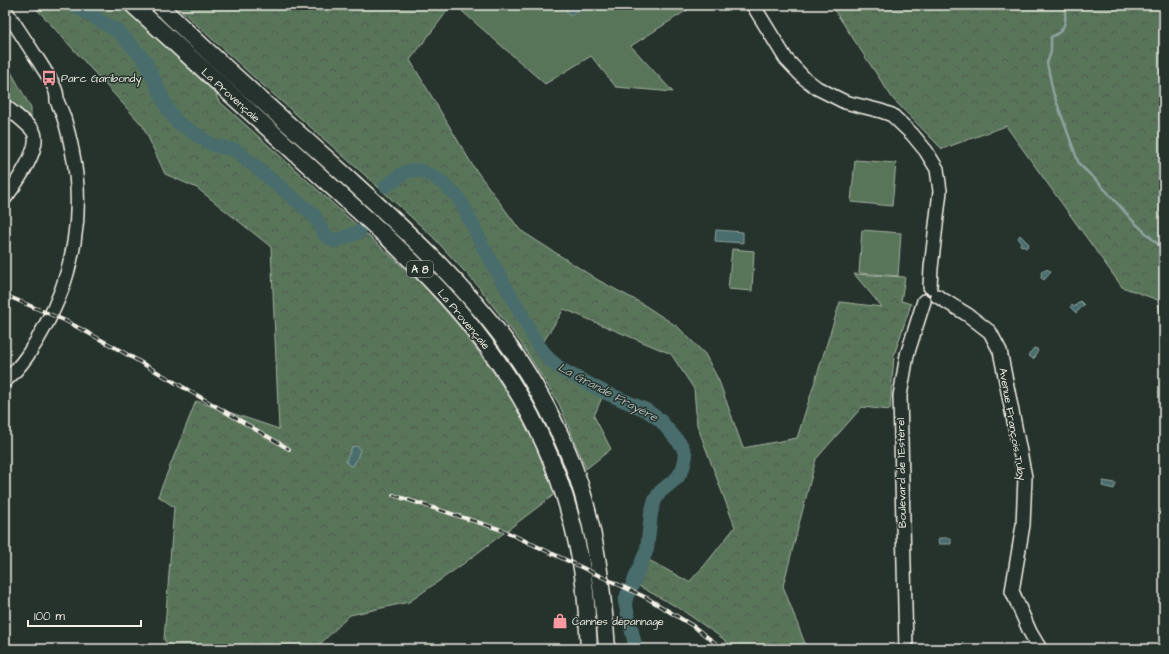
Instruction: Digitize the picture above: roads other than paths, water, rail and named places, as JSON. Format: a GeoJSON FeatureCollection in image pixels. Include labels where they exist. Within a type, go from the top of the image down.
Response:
{"type":"FeatureCollection","features":[{"type":"Feature","properties":{"kind":"highway","name":"La Provençale"},"geometry":{"type":"LineString","coordinates":[[133,5],[372,223],[419,268],[475,330],[499,362],[521,397],[536,426],[551,457],[564,492],[580,554],[587,610],[589,649]]}},
{"type":"Feature","properties":{"kind":"highway","name":"La Provençale"},"geometry":{"type":"LineString","coordinates":[[159,5],[419,244],[470,298],[514,354],[550,414],[567,451],[579,484],[589,516],[597,553],[603,594],[607,649]]}},
{"type":"Feature","properties":{"kind":"street"},"geometry":{"type":"LineString","coordinates":[[753,5],[786,59],[804,78],[817,88],[844,102],[881,110],[892,115],[912,134],[926,151],[937,169],[940,191],[931,268],[934,292]]}},
{"type":"Feature","properties":{"kind":"street"},"geometry":{"type":"LineString","coordinates":[[5,10],[49,78],[56,92],[72,151],[77,188],[76,224],[71,261],[58,299],[47,323],[26,358],[15,372],[5,381]]}},
{"type":"Feature","properties":{"kind":"street"},"geometry":{"type":"LineString","coordinates":[[5,25],[48,91],[57,100]]}},
{"type":"Feature","properties":{"kind":"street"},"geometry":{"type":"LineString","coordinates":[[5,106],[32,131],[36,137],[36,145],[31,156],[5,198]]}},
{"type":"Feature","properties":{"kind":"street","name":"Boulevard de l'Estérel"},"geometry":{"type":"LineString","coordinates":[[906,649],[900,396],[907,355],[924,301],[921,295],[922,291],[926,288],[934,292]]}},
{"type":"Feature","properties":{"kind":"street","name":"Avenue François Tuby"},"geometry":{"type":"LineString","coordinates":[[934,292],[990,332],[1000,351],[1025,477],[1022,525],[1012,591],[1030,632],[1040,649]]}},
{"type":"Feature","properties":{"kind":"water"},"geometry":{"type":"Polygon","coordinates":[[[572,5],[582,5],[583,8],[570,16],[566,10],[572,5]]]}},
{"type":"Feature","properties":{"kind":"water"},"geometry":{"type":"Polygon","coordinates":[[[716,230],[743,232],[743,243],[715,241],[716,230]]]}},
{"type":"Feature","properties":{"kind":"water"},"geometry":{"type":"Polygon","coordinates":[[[1020,235],[1029,244],[1026,248],[1020,245],[1021,242],[1018,238],[1020,235]]]}},
{"type":"Feature","properties":{"kind":"water"},"geometry":{"type":"Polygon","coordinates":[[[1047,269],[1051,272],[1044,280],[1040,277],[1042,275],[1041,273],[1043,270],[1045,271],[1047,269]]]}},
{"type":"Feature","properties":{"kind":"water"},"geometry":{"type":"Polygon","coordinates":[[[1080,301],[1084,305],[1076,313],[1070,307],[1072,305],[1074,307],[1080,301]]]}},
{"type":"Feature","properties":{"kind":"water"},"geometry":{"type":"Polygon","coordinates":[[[1034,348],[1038,351],[1033,359],[1028,355],[1034,348]]]}},
{"type":"Feature","properties":{"kind":"water"},"geometry":{"type":"Polygon","coordinates":[[[352,447],[359,447],[360,449],[353,466],[350,466],[346,461],[352,447]]]}},
{"type":"Feature","properties":{"kind":"water"},"geometry":{"type":"Polygon","coordinates":[[[1103,481],[1116,483],[1114,489],[1102,486],[1103,481]]]}},
{"type":"Feature","properties":{"kind":"water"},"geometry":{"type":"Polygon","coordinates":[[[939,538],[951,538],[951,544],[939,544],[939,538]]]}},
{"type":"Feature","properties":{"kind":"waterway","name":"La Grande Frayère"},"geometry":{"type":"LineString","coordinates":[[74,5],[119,32],[144,59],[169,111],[176,121],[212,145],[235,150],[314,215],[324,234],[335,241],[359,232]]}},
{"type":"Feature","properties":{"kind":"waterway"},"geometry":{"type":"LineString","coordinates":[[1064,5],[1064,24],[1060,32],[1051,37],[1051,52],[1047,63],[1053,92],[1079,164],[1100,184],[1132,220],[1164,250]]}},
{"type":"Feature","properties":{"kind":"waterway","name":"La Grande Frayère"},"geometry":{"type":"LineString","coordinates":[[386,186],[405,172],[413,170],[429,174],[443,183],[456,195],[464,207],[483,247],[536,342],[548,358],[562,370],[604,392],[646,410],[660,420],[682,446],[686,456],[683,468],[678,477],[660,492],[655,500],[651,513],[647,549],[625,602],[636,649]]}},
{"type":"Feature","properties":{"kind":"railway"},"geometry":{"type":"LineString","coordinates":[[5,295],[66,321],[116,348],[289,449]]}},
{"type":"Feature","properties":{"kind":"railway"},"geometry":{"type":"LineString","coordinates":[[393,495],[502,530],[647,598],[693,626],[723,649]]}},
{"type":"Feature","properties":{"kind":"place","name":"Parc Garibondy"},"geometry":{"type":"Point","coordinates":[49,78]}},
{"type":"Feature","properties":{"kind":"place","name":"Cannes dépannage"},"geometry":{"type":"Point","coordinates":[560,621]}}]}
